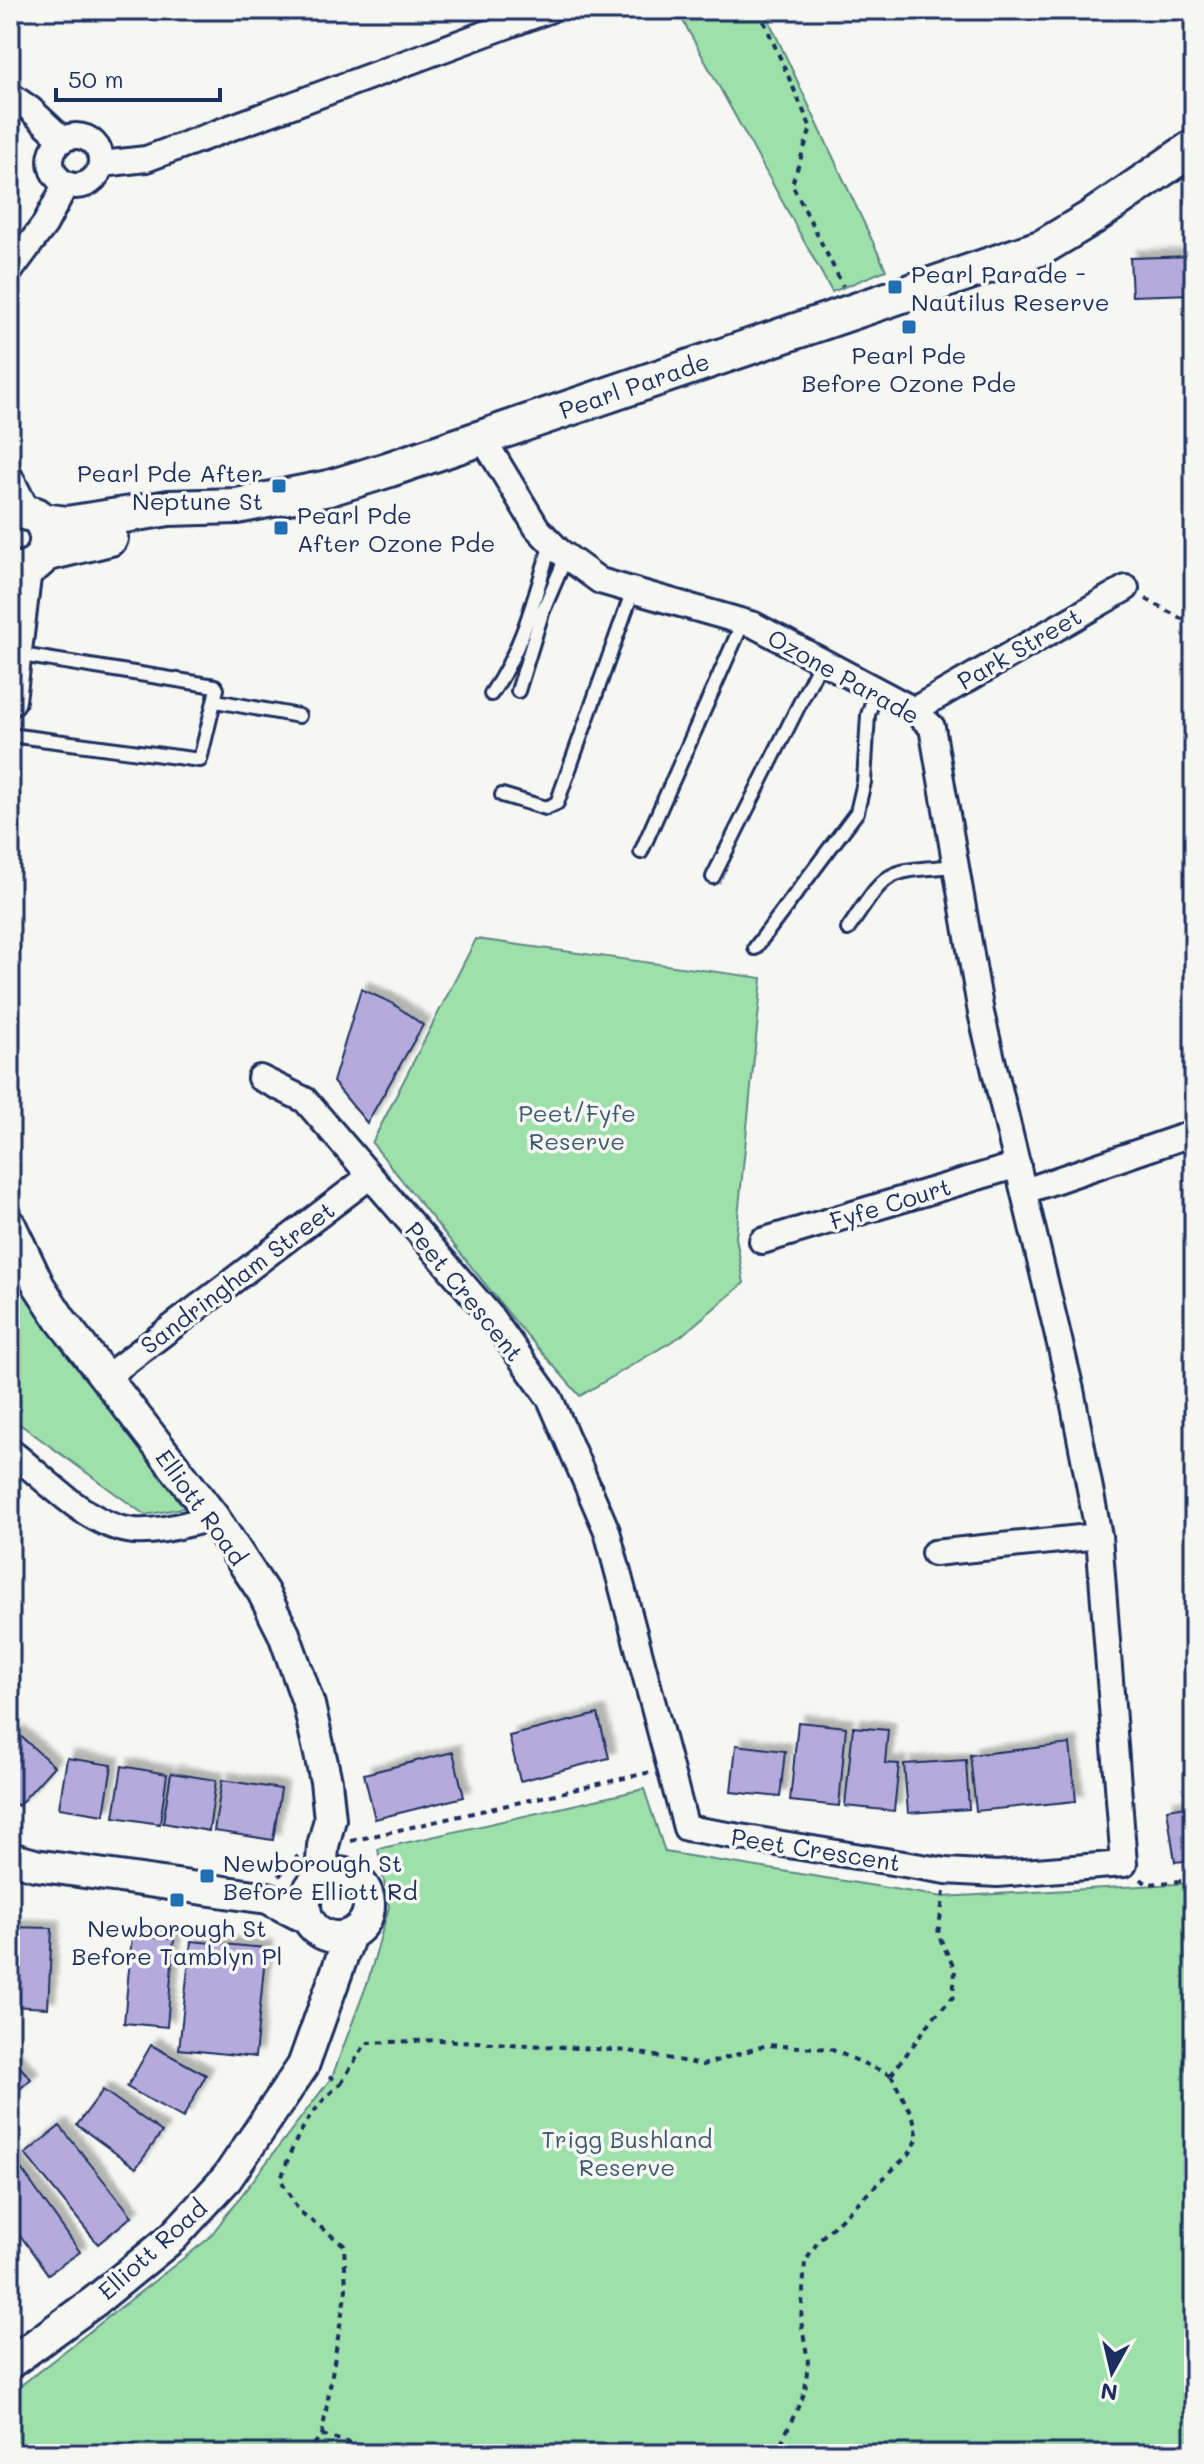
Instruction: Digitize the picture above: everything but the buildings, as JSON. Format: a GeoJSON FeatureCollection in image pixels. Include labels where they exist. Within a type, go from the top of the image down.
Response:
{"type":"FeatureCollection","features":[{"type":"Feature","properties":{"kind":"main road","name":"Pearl Parade"},"geometry":{"type":"LineString","coordinates":[[27,539],[221,527],[284,518],[1043,247],[1194,155]]}},
{"type":"Feature","properties":{"kind":"main road","name":"Pearl Parade"},"geometry":{"type":"LineString","coordinates":[[487,447],[1036,269],[1086,244],[1194,155]]}},
{"type":"Feature","properties":{"kind":"street"},"geometry":{"type":"LineString","coordinates":[[102,164],[146,159],[549,10]]}},
{"type":"Feature","properties":{"kind":"street"},"geometry":{"type":"LineString","coordinates":[[10,95],[63,140]]}},
{"type":"Feature","properties":{"kind":"street"},"geometry":{"type":"LineString","coordinates":[[84,137],[97,146],[102,164],[98,175],[81,186],[66,184],[55,175],[51,163],[54,150],[63,140],[84,137]]}},
{"type":"Feature","properties":{"kind":"street"},"geometry":{"type":"LineString","coordinates":[[10,271],[45,224],[66,184]]}},
{"type":"Feature","properties":{"kind":"street","name":"Ozone Parade"},"geometry":{"type":"LineString","coordinates":[[487,447],[537,528],[558,550],[600,581],[743,622],[914,710],[932,727],[981,1013],[1018,1165]]}},
{"type":"Feature","properties":{"kind":"street"},"geometry":{"type":"LineString","coordinates":[[10,477],[27,539],[14,629],[10,700]]}},
{"type":"Feature","properties":{"kind":"street","name":"Park Street"},"geometry":{"type":"LineString","coordinates":[[914,710],[1126,588]]}},
{"type":"Feature","properties":{"kind":"street","name":"Peet Crescent"},"geometry":{"type":"LineString","coordinates":[[260,1078],[305,1100],[489,1314],[550,1399],[607,1531],[686,1828],[946,1871],[997,1874],[1124,1864]]}},
{"type":"Feature","properties":{"kind":"street"},"geometry":{"type":"LineString","coordinates":[[1025,1191],[1194,1133]]}},
{"type":"Feature","properties":{"kind":"street"},"geometry":{"type":"LineString","coordinates":[[1018,1165],[1071,1390],[1099,1536],[1124,1864]]}},
{"type":"Feature","properties":{"kind":"street","name":"Fyfe Court"},"geometry":{"type":"LineString","coordinates":[[762,1241],[1018,1165]]}},
{"type":"Feature","properties":{"kind":"street","name":"Sandringham Street"},"geometry":{"type":"LineString","coordinates":[[105,1378],[369,1177]]}},
{"type":"Feature","properties":{"kind":"street","name":"Elliott Road"},"geometry":{"type":"LineString","coordinates":[[10,1225],[39,1286],[105,1378],[214,1518],[263,1592],[284,1634],[309,1705],[326,1781],[332,1836],[351,1876],[367,1893],[370,1904],[366,1920],[350,1935],[303,2066],[227,2178],[172,2238],[95,2301],[10,2363]]}},
{"type":"Feature","properties":{"kind":"street"},"geometry":{"type":"LineString","coordinates":[[10,1451],[87,1511],[111,1525],[133,1531],[214,1518]]}},
{"type":"Feature","properties":{"kind":"street"},"geometry":{"type":"LineString","coordinates":[[934,1553],[1099,1536]]}},
{"type":"Feature","properties":{"kind":"street","name":"Elliott Road"},"geometry":{"type":"LineString","coordinates":[[332,1836],[317,1881],[305,1905],[333,1983]]}},
{"type":"Feature","properties":{"kind":"street"},"geometry":{"type":"LineString","coordinates":[[10,1858],[35,1865],[268,1898],[335,1938],[350,1935]]}},
{"type":"Feature","properties":{"kind":"street"},"geometry":{"type":"LineString","coordinates":[[268,1898],[332,1873],[351,1876]]}},
{"type":"Feature","properties":{"kind":"lane"},"geometry":{"type":"LineString","coordinates":[[518,691],[558,550]]}},
{"type":"Feature","properties":{"kind":"lane"},"geometry":{"type":"LineString","coordinates":[[491,694],[515,655],[558,550]]}},
{"type":"Feature","properties":{"kind":"lane"},"geometry":{"type":"LineString","coordinates":[[502,795],[536,807],[546,808],[557,803],[633,590]]}},
{"type":"Feature","properties":{"kind":"lane"},"geometry":{"type":"LineString","coordinates":[[641,852],[743,622]]}},
{"type":"Feature","properties":{"kind":"lane"},"geometry":{"type":"LineString","coordinates":[[10,735],[200,760],[216,701],[215,686],[14,629]]}},
{"type":"Feature","properties":{"kind":"lane"},"geometry":{"type":"LineString","coordinates":[[713,877],[821,661]]}},
{"type":"Feature","properties":{"kind":"lane"},"geometry":{"type":"LineString","coordinates":[[755,948],[857,812],[864,782],[868,715],[876,690]]}},
{"type":"Feature","properties":{"kind":"lane"},"geometry":{"type":"LineString","coordinates":[[216,701],[299,716]]}},
{"type":"Feature","properties":{"kind":"lane"},"geometry":{"type":"LineString","coordinates":[[848,929],[887,876],[899,871],[957,866]]}},
{"type":"Feature","properties":{"kind":"path"},"geometry":{"type":"LineString","coordinates":[[759,10],[811,128],[792,184],[857,312]]}},
{"type":"Feature","properties":{"kind":"path"},"geometry":{"type":"LineString","coordinates":[[1126,588],[1189,623],[1194,630]]}},
{"type":"Feature","properties":{"kind":"path"},"geometry":{"type":"LineString","coordinates":[[268,1898],[282,1870],[305,1850],[332,1836],[669,1767]]}},
{"type":"Feature","properties":{"kind":"path"},"geometry":{"type":"LineString","coordinates":[[1124,1864],[1147,1884],[1194,1880]]}},
{"type":"Feature","properties":{"kind":"path"},"geometry":{"type":"LineString","coordinates":[[891,2075],[934,2017],[953,1997],[955,1970],[938,1934],[946,1871]]}},
{"type":"Feature","properties":{"kind":"path"},"geometry":{"type":"LineString","coordinates":[[306,2454],[322,2435],[346,2289],[344,2245],[299,2211],[281,2180],[292,2144],[317,2104],[341,2083],[366,2043],[441,2040],[630,2051],[703,2065],[767,2045],[830,2049],[891,2075],[913,2117],[918,2138],[910,2153],[819,2240],[805,2262],[801,2321],[808,2361],[805,2392],[776,2454]]}},
{"type":"Feature","properties":{"kind":"path"},"geometry":{"type":"LineString","coordinates":[[303,2066],[341,2083]]}},
{"type":"Feature","properties":{"kind":"path"},"geometry":{"type":"LineString","coordinates":[[322,2435],[382,2452],[446,2451],[455,2454]]}},
{"type":"Feature","properties":{"kind":"green space"},"geometry":{"type":"Polygon","coordinates":[[[677,10],[764,10],[886,270],[832,292],[677,10]]]}},
{"type":"Feature","properties":{"kind":"green space","name":"Peet/Fyfe Reserve"},"geometry":{"type":"Polygon","coordinates":[[[476,939],[762,978],[736,1237],[744,1283],[681,1336],[580,1396],[518,1325],[372,1143],[476,939]]]}},
{"type":"Feature","properties":{"kind":"green space"},"geometry":{"type":"Polygon","coordinates":[[[10,1250],[43,1321],[104,1391],[193,1506],[145,1515],[10,1417],[10,1250]]]}},
{"type":"Feature","properties":{"kind":"green space","name":"Trigg Bushland Reserve"},"geometry":{"type":"Polygon","coordinates":[[[644,1789],[665,1852],[943,1897],[1194,1883],[1194,2454],[10,2454],[10,2394],[208,2239],[332,2077],[368,1981],[389,1907],[378,1849],[644,1789]]]}},
{"type":"Feature","properties":{"kind":"place","name":"Pearl Parade - Nautilus Reserve"},"geometry":{"type":"Point","coordinates":[895,287]}},
{"type":"Feature","properties":{"kind":"place","name":"Pearl Pde Before Ozone Pde"},"geometry":{"type":"Point","coordinates":[909,327]}},
{"type":"Feature","properties":{"kind":"place","name":"Pearl Pde After Neptune St"},"geometry":{"type":"Point","coordinates":[279,486]}},
{"type":"Feature","properties":{"kind":"place","name":"Pearl Pde After Ozone Pde"},"geometry":{"type":"Point","coordinates":[281,528]}},
{"type":"Feature","properties":{"kind":"place","name":"Newborough St Before Elliott Rd"},"geometry":{"type":"Point","coordinates":[207,1876]}},
{"type":"Feature","properties":{"kind":"place","name":"Newborough St Before Tamblyn Pl"},"geometry":{"type":"Point","coordinates":[177,1900]}}]}
